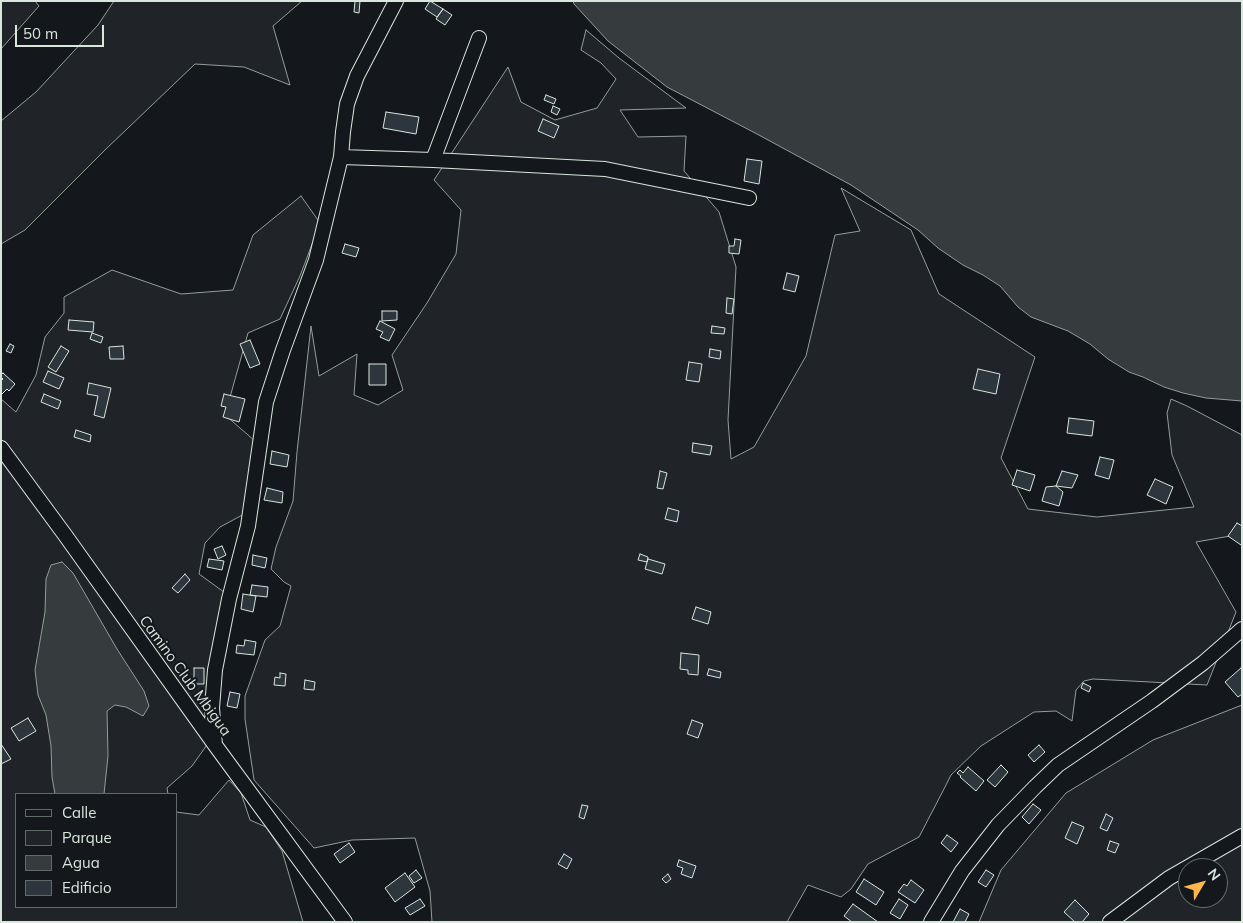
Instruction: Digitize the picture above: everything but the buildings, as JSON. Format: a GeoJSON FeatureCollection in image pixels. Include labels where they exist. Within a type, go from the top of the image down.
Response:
{"type":"FeatureCollection","features":[{"type":"Feature","properties":{"kind":"street"},"geometry":{"type":"LineString","coordinates":[[215,745],[212,708],[215,670],[229,599],[248,526],[266,402],[316,260],[341,157],[347,104],[357,76],[396,1]]}},
{"type":"Feature","properties":{"kind":"street"},"geometry":{"type":"LineString","coordinates":[[433,160],[479,38]]}},
{"type":"Feature","properties":{"kind":"street"},"geometry":{"type":"LineString","coordinates":[[341,157],[605,169],[749,198]]}},
{"type":"Feature","properties":{"kind":"street","name":"Camino Club Mbigua"},"geometry":{"type":"LineString","coordinates":[[1,448],[345,922]]}},
{"type":"Feature","properties":{"kind":"street"},"geometry":{"type":"LineString","coordinates":[[931,922],[962,870],[998,825],[1052,770],[1152,701],[1203,663],[1242,630]]}},
{"type":"Feature","properties":{"kind":"street"},"geometry":{"type":"LineString","coordinates":[[1110,922],[1169,878],[1242,836]]}},
{"type":"Feature","properties":{"kind":"green space"},"geometry":{"type":"Polygon","coordinates":[[[1,1],[35,1],[39,6],[1,49],[1,1]]]}},
{"type":"Feature","properties":{"kind":"green space"},"geometry":{"type":"Polygon","coordinates":[[[114,1],[302,1],[273,26],[290,85],[244,67],[195,64],[25,230],[1,244],[1,121],[36,92],[98,25],[114,1]]]}},
{"type":"Feature","properties":{"kind":"green space"},"geometry":{"type":"Polygon","coordinates":[[[586,30],[619,58],[686,108],[620,110],[638,137],[686,136],[684,171],[719,212],[736,267],[728,420],[731,459],[754,447],[806,356],[835,235],[860,231],[841,188],[911,230],[939,294],[1035,357],[1001,458],[1028,509],[1097,517],[1194,507],[1172,455],[1167,413],[1171,399],[1242,435],[1242,534],[1196,542],[1236,612],[1207,685],[1093,679],[1084,681],[1076,690],[1072,721],[1056,711],[1034,712],[981,746],[951,775],[919,837],[868,864],[851,889],[841,897],[808,885],[787,922],[432,922],[430,891],[415,838],[352,840],[314,848],[254,780],[245,719],[245,696],[265,640],[280,626],[291,586],[271,569],[276,547],[293,501],[311,326],[319,376],[357,354],[354,395],[378,405],[403,390],[392,355],[427,303],[456,254],[461,210],[434,180],[508,67],[521,102],[555,120],[597,108],[616,79],[601,63],[581,50],[586,30]]]}},
{"type":"Feature","properties":{"kind":"green space"},"geometry":{"type":"Polygon","coordinates":[[[301,196],[320,223],[300,276],[280,319],[248,333],[225,415],[255,441],[248,512],[220,527],[205,543],[199,574],[228,595],[209,742],[192,766],[167,788],[168,793],[15,793],[15,908],[178,908],[178,812],[199,815],[229,780],[241,793],[250,820],[266,827],[282,851],[303,922],[1,922],[1,399],[16,412],[36,375],[45,337],[64,313],[64,297],[112,270],[181,294],[233,290],[253,235],[301,196]]]}},
{"type":"Feature","properties":{"kind":"green space"},"geometry":{"type":"Polygon","coordinates":[[[1242,705],[1242,922],[979,922],[1001,870],[1066,793],[1153,740],[1242,705]]]}},
{"type":"Feature","properties":{"kind":"water"},"geometry":{"type":"Polygon","coordinates":[[[573,1],[1242,1],[1242,401],[1206,398],[1164,387],[1129,372],[1068,331],[1031,317],[1018,307],[1000,286],[963,265],[938,248],[918,230],[851,185],[667,87],[608,41],[573,1]]]}},
{"type":"Feature","properties":{"kind":"water"},"geometry":{"type":"Polygon","coordinates":[[[62,562],[73,573],[144,691],[149,706],[143,716],[126,707],[115,705],[107,711],[108,756],[104,793],[55,793],[52,777],[51,746],[46,715],[38,695],[35,670],[45,612],[46,579],[51,565],[62,562]]]}}]}
